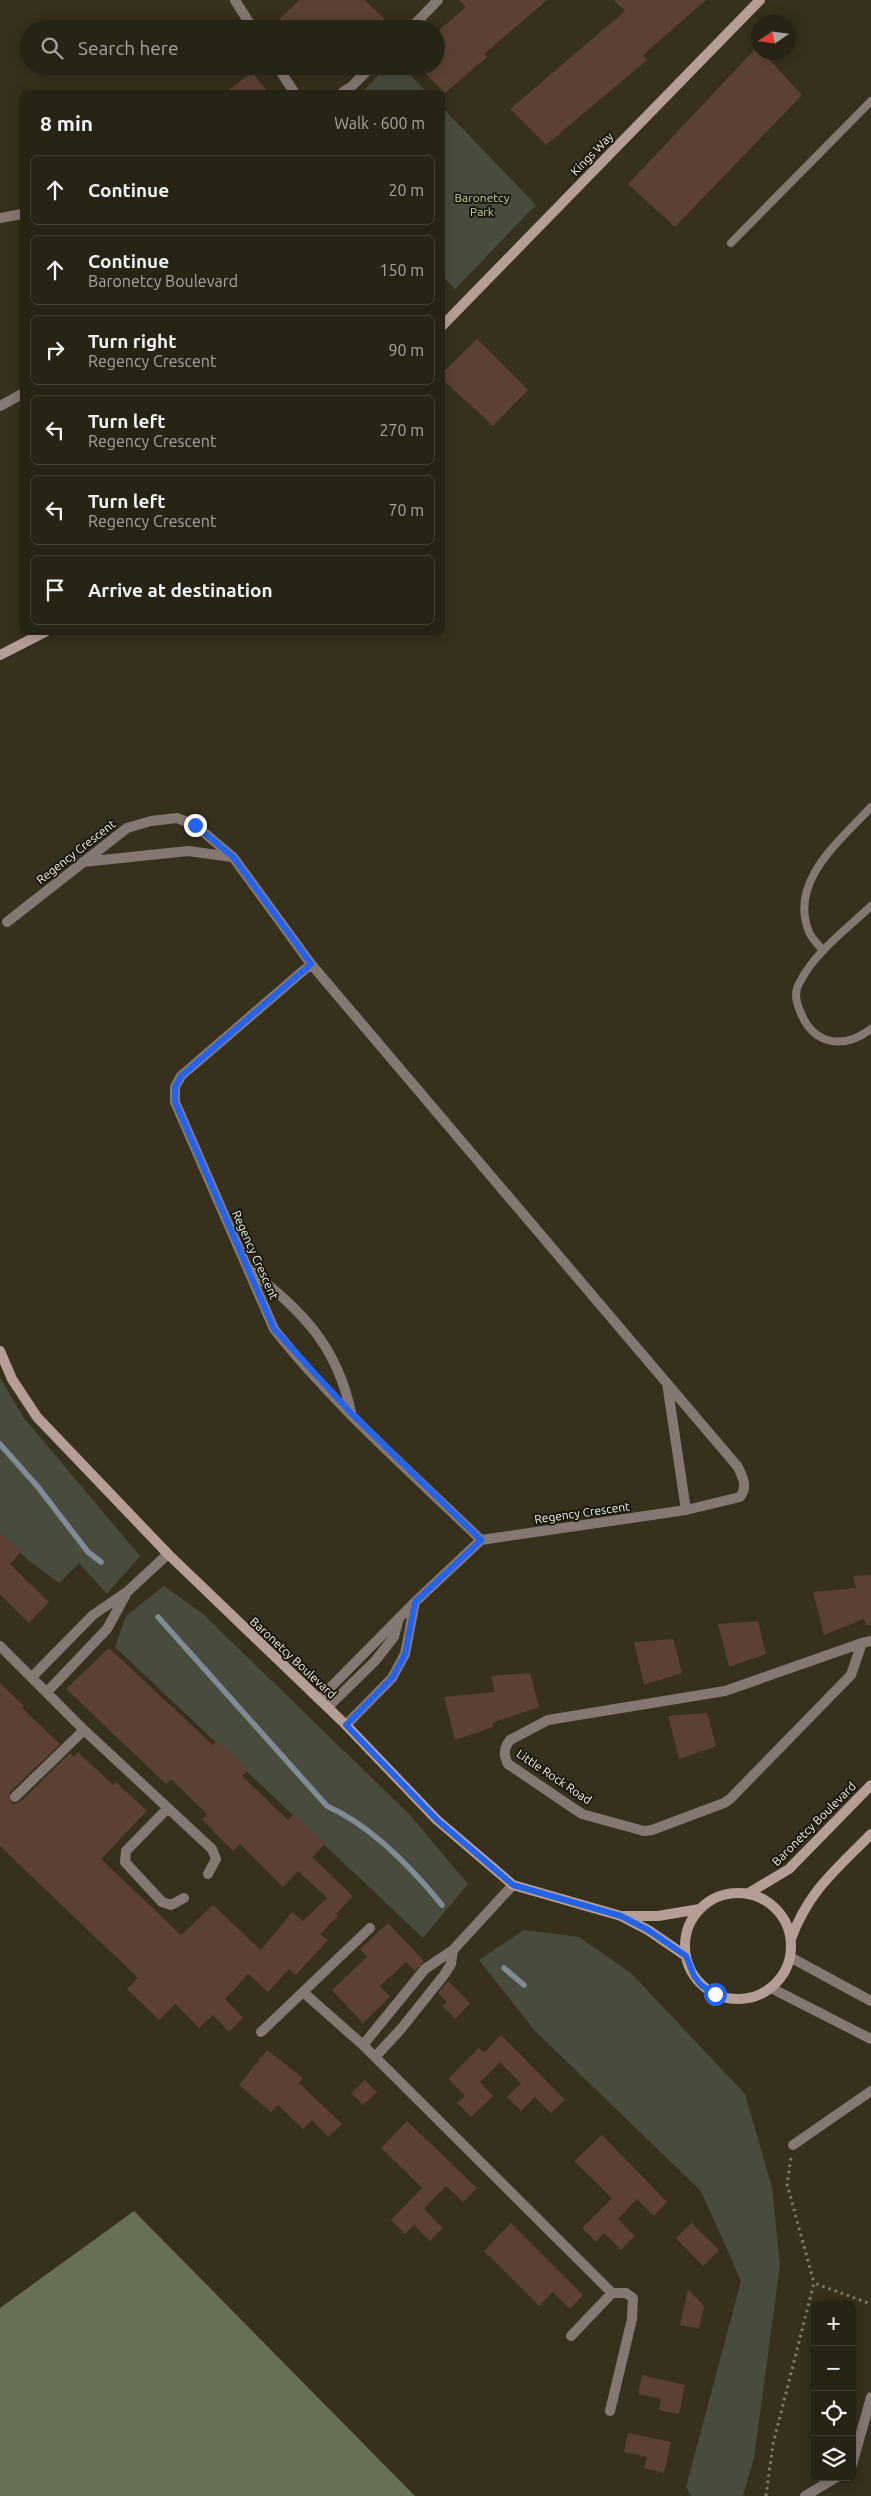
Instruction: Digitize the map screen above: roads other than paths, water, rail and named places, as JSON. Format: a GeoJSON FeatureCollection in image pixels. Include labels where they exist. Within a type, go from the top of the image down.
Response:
{"type":"FeatureCollection","features":[{"type":"Feature","properties":{"kind":"street"},"geometry":{"type":"LineString","coordinates":[[235,0],[247,20]]}},
{"type":"Feature","properties":{"kind":"street"},"geometry":{"type":"LineString","coordinates":[[419,20],[438,0]]}},
{"type":"Feature","properties":{"kind":"street","name":"Kings Way"},"geometry":{"type":"LineString","coordinates":[[445,323],[760,0]]}},
{"type":"Feature","properties":{"kind":"street"},"geometry":{"type":"LineString","coordinates":[[283,75],[293,90]]}},
{"type":"Feature","properties":{"kind":"street"},"geometry":{"type":"LineString","coordinates":[[347,90],[363,75]]}},
{"type":"Feature","properties":{"kind":"street"},"geometry":{"type":"LineString","coordinates":[[0,218],[20,214]]}},
{"type":"Feature","properties":{"kind":"street"},"geometry":{"type":"LineString","coordinates":[[0,406],[20,395]]}},
{"type":"Feature","properties":{"kind":"street"},"geometry":{"type":"LineString","coordinates":[[0,655],[38,635]]}},
{"type":"Feature","properties":{"kind":"street","name":"Regency Crescent"},"geometry":{"type":"LineString","coordinates":[[7,922],[127,828],[151,821],[177,818],[195,825],[233,857],[311,964],[738,1467],[744,1482],[743,1493],[740,1497],[686,1510],[481,1540],[351,1413],[274,1329],[175,1102],[175,1087],[181,1076],[311,964]]}},
{"type":"Feature","properties":{"kind":"street"},"geometry":{"type":"LineString","coordinates":[[83,862],[188,851],[233,857]]}},
{"type":"Feature","properties":{"kind":"street"},"geometry":{"type":"LineString","coordinates":[[247,1267],[289,1301],[313,1328],[342,1377],[351,1413]]}},
{"type":"Feature","properties":{"kind":"street","name":"Baronetcy Boulevard"},"geometry":{"type":"LineString","coordinates":[[0,1351],[12,1379],[37,1417],[168,1554],[328,1707],[437,1820],[513,1885],[621,1916],[648,1930],[686,1956]]}},
{"type":"Feature","properties":{"kind":"street"},"geometry":{"type":"LineString","coordinates":[[667,1382],[686,1510]]}},
{"type":"Feature","properties":{"kind":"street"},"geometry":{"type":"LineString","coordinates":[[319,1699],[415,1602],[481,1540]]}},
{"type":"Feature","properties":{"kind":"street"},"geometry":{"type":"LineString","coordinates":[[32,1677],[93,1616],[128,1591],[168,1554]]}},
{"type":"Feature","properties":{"kind":"street"},"geometry":{"type":"LineString","coordinates":[[47,1692],[107,1629],[128,1591]]}},
{"type":"Feature","properties":{"kind":"street"},"geometry":{"type":"LineString","coordinates":[[346,1725],[392,1678],[405,1654],[415,1602]]}},
{"type":"Feature","properties":{"kind":"street"},"geometry":{"type":"LineString","coordinates":[[328,1707],[394,1638],[400,1617]]}},
{"type":"Feature","properties":{"kind":"street","name":"Little Rock Road"},"geometry":{"type":"LineString","coordinates":[[866,1642],[851,1675],[730,1799],[724,1803],[652,1830],[644,1831],[582,1814],[508,1764],[505,1758],[505,1751],[510,1740],[548,1720],[725,1691],[866,1642]]}},
{"type":"Feature","properties":{"kind":"street"},"geometry":{"type":"LineString","coordinates":[[2,1651],[32,1677],[84,1730],[215,1854],[216,1859],[208,1874]]}},
{"type":"Feature","properties":{"kind":"street"},"geometry":{"type":"LineString","coordinates":[[16,1797],[84,1730]]}},
{"type":"Feature","properties":{"kind":"street","name":"Baronetcy Boulevard"},"geometry":{"type":"LineString","coordinates":[[747,1894],[768,1884],[789,1869],[871,1785]]}},
{"type":"Feature","properties":{"kind":"street"},"geometry":{"type":"LineString","coordinates":[[166,1809],[126,1850],[125,1862],[162,1902],[171,1906],[184,1898]]}},
{"type":"Feature","properties":{"kind":"street"},"geometry":{"type":"LineString","coordinates":[[791,1939],[787,1925],[776,1909],[761,1898],[747,1894],[721,1895],[700,1909],[693,1918],[686,1934],[686,1956],[694,1976],[701,1985],[715,1994],[730,1999],[747,1999],[771,1988],[782,1976],[790,1957],[791,1939],[800,1915],[811,1897],[871,1834]]}},
{"type":"Feature","properties":{"kind":"street"},"geometry":{"type":"LineString","coordinates":[[363,2045],[425,1969],[453,1950],[513,1885]]}},
{"type":"Feature","properties":{"kind":"street","name":"Baronetcy Boulevard"},"geometry":{"type":"LineString","coordinates":[[621,1916],[664,1916],[700,1909]]}},
{"type":"Feature","properties":{"kind":"street"},"geometry":{"type":"LineString","coordinates":[[261,2032],[370,1928]]}},
{"type":"Feature","properties":{"kind":"street"},"geometry":{"type":"LineString","coordinates":[[375,2057],[401,2029],[444,1975],[451,1964],[453,1950]]}},
{"type":"Feature","properties":{"kind":"street"},"geometry":{"type":"LineString","coordinates":[[790,1957],[871,2001]]}},
{"type":"Feature","properties":{"kind":"street"},"geometry":{"type":"LineString","coordinates":[[771,1988],[871,2039]]}},
{"type":"Feature","properties":{"kind":"street"},"geometry":{"type":"LineString","coordinates":[[303,1992],[363,2045],[612,2293],[630,2294],[634,2304],[632,2319],[610,2411]]}},
{"type":"Feature","properties":{"kind":"street"},"geometry":{"type":"LineString","coordinates":[[793,2145],[871,2091]]}},
{"type":"Feature","properties":{"kind":"street"},"geometry":{"type":"LineString","coordinates":[[571,2336],[612,2293]]}},
{"type":"Feature","properties":{"kind":"street"},"geometry":{"type":"LineString","coordinates":[[856,2451],[871,2397]]}},
{"type":"Feature","properties":{"kind":"street"},"geometry":{"type":"LineString","coordinates":[[805,2496],[830,2481]]}},
{"type":"Feature","properties":{"kind":"lane"},"geometry":{"type":"LineString","coordinates":[[731,243],[871,101]]}},
{"type":"Feature","properties":{"kind":"lane"},"geometry":{"type":"LineString","coordinates":[[864,108],[871,114]]}},
{"type":"Feature","properties":{"kind":"lane"},"geometry":{"type":"LineString","coordinates":[[823,951],[810,933],[805,914],[805,894],[818,865],[871,807]]}},
{"type":"Feature","properties":{"kind":"lane"},"geometry":{"type":"LineString","coordinates":[[871,906],[823,951],[800,982],[796,992],[796,1002],[802,1017],[811,1032],[822,1039],[831,1042],[842,1042],[860,1036],[871,1029]]}},
{"type":"Feature","properties":{"kind":"waterway"},"geometry":{"type":"LineString","coordinates":[[0,1444],[38,1487],[88,1552],[101,1562]]}},
{"type":"Feature","properties":{"kind":"waterway"},"geometry":{"type":"LineString","coordinates":[[158,1617],[327,1806],[344,1814],[375,1836],[404,1862],[442,1905]]}},
{"type":"Feature","properties":{"kind":"waterway"},"geometry":{"type":"LineString","coordinates":[[504,1968],[524,1985]]}},
{"type":"Feature","properties":{"kind":"park label","name":"Baronetcy Park"},"geometry":{"type":"Point","coordinates":[482,205]}}]}
